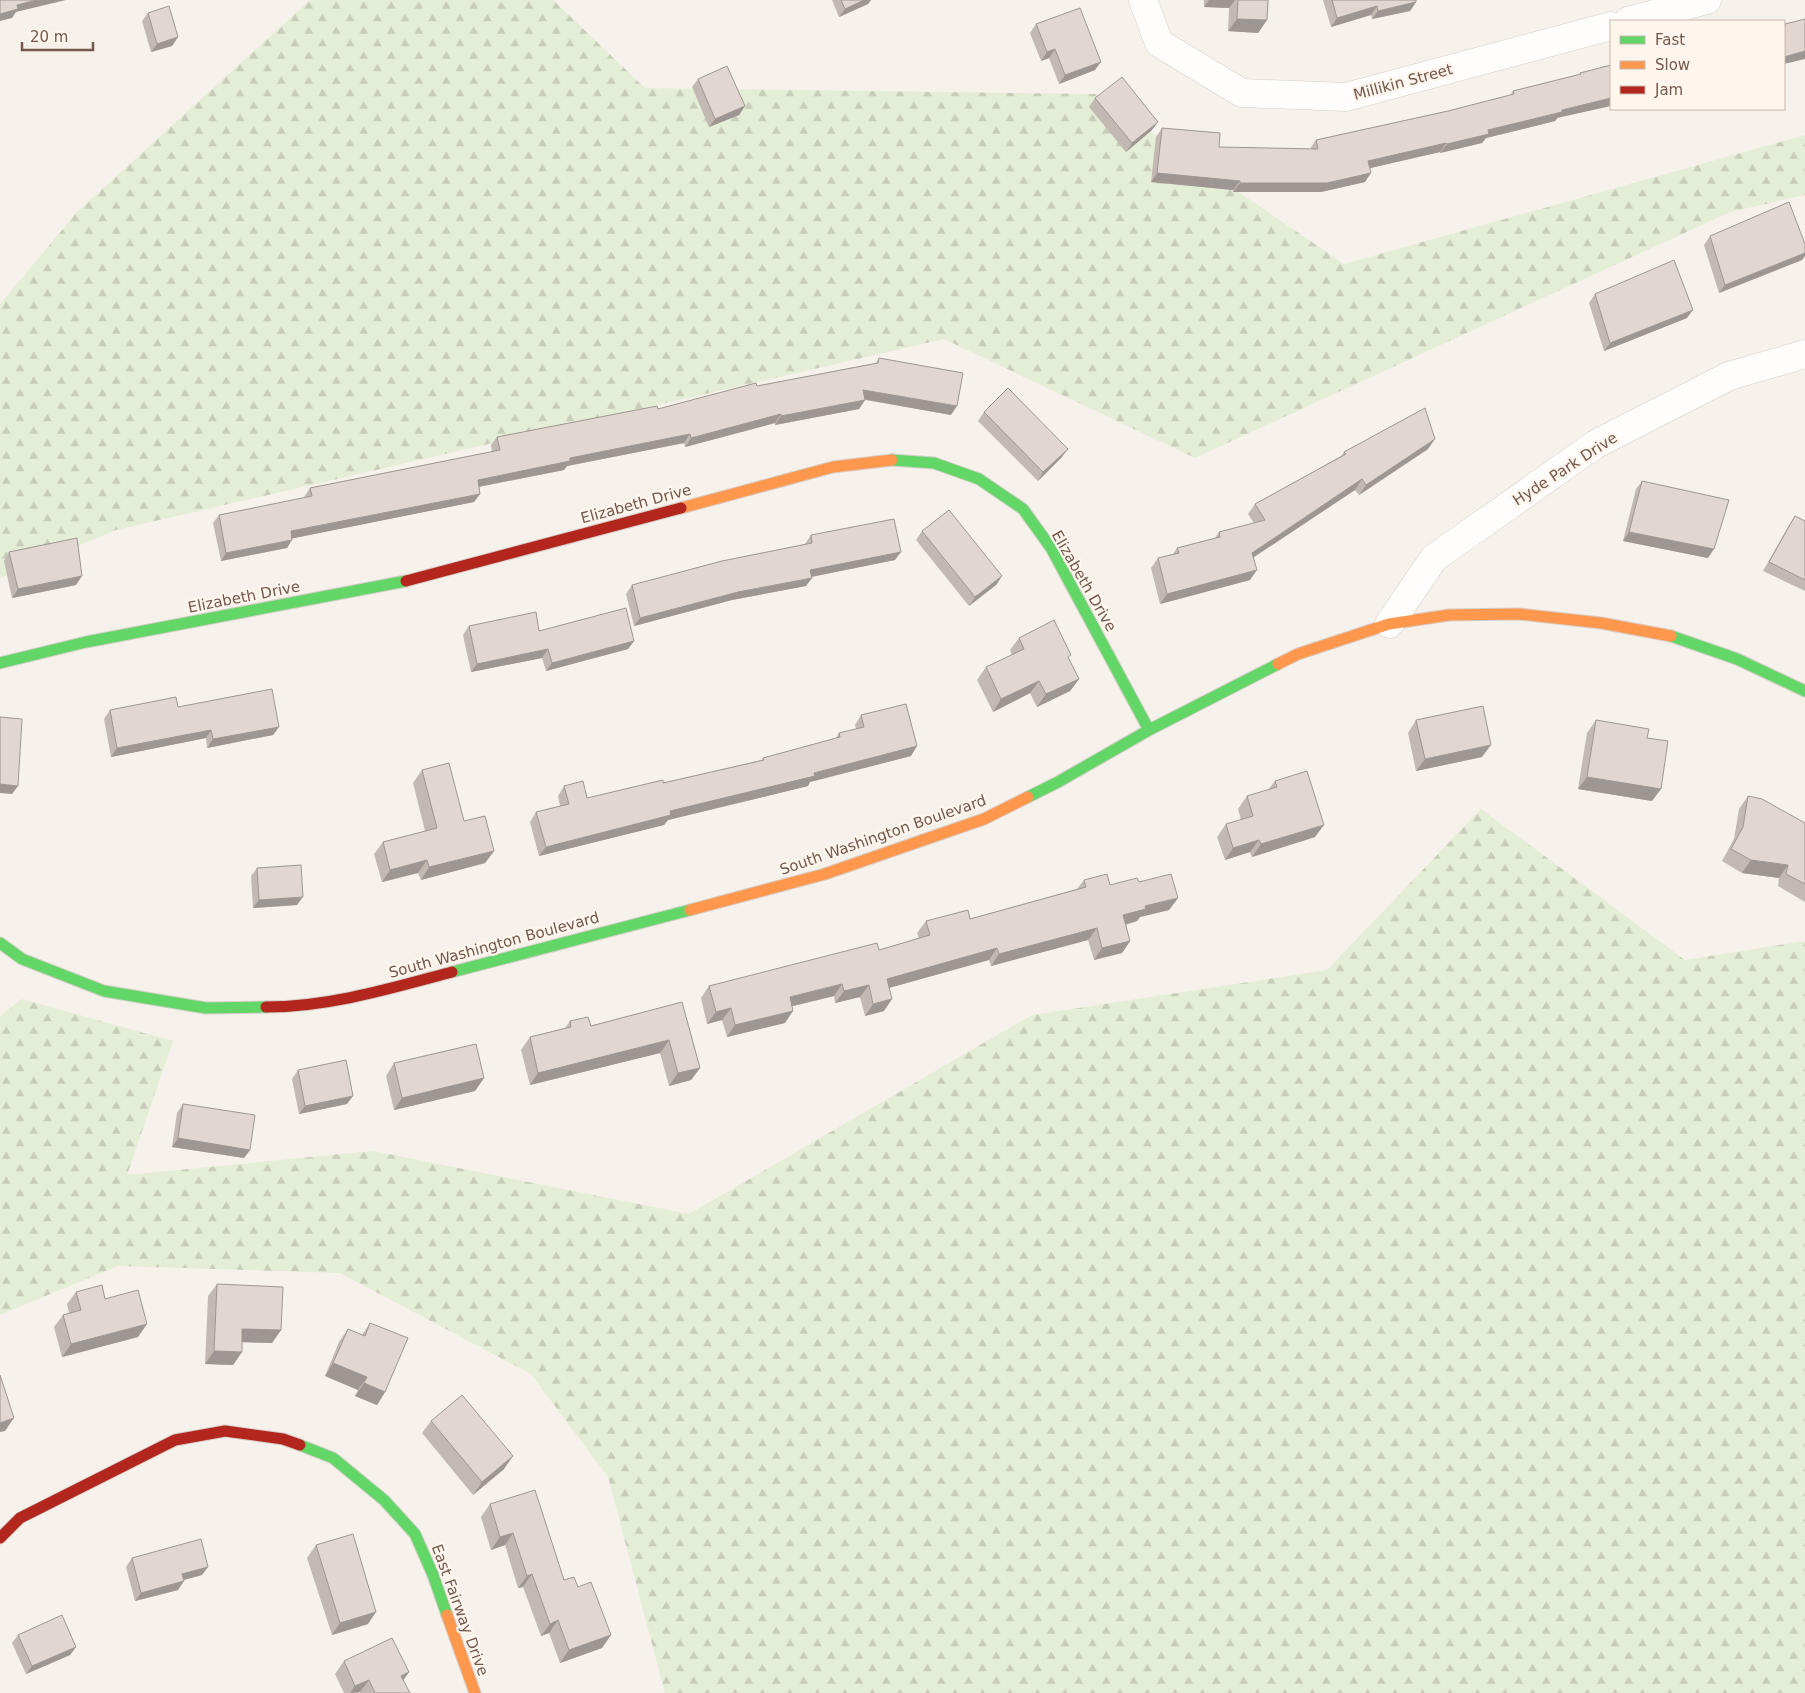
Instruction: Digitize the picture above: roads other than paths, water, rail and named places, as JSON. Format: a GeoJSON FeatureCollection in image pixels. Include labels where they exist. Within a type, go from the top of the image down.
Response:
{"type":"FeatureCollection","features":[{"type":"Feature","properties":{"kind":"street","name":"Millikin Street"},"geometry":{"type":"LineString","coordinates":[[1143,0],[1159,43],[1242,93],[1346,97],[1610,26]]}},
{"type":"Feature","properties":{"kind":"street"},"geometry":{"type":"LineString","coordinates":[[1632,20],[1707,0]]}},
{"type":"Feature","properties":{"kind":"street","name":"Hyde Park Drive"},"geometry":{"type":"LineString","coordinates":[[1389,624],[1434,558],[1596,444],[1729,376],[1805,354]]}},
{"type":"Feature","properties":{"kind":"street","name":"Elizabeth Drive"},"geometry":{"type":"LineString","coordinates":[[0,663],[86,642],[407,581],[833,466],[888,460],[934,463],[979,479],[1023,509],[1051,548],[1150,730]]}},
{"type":"Feature","properties":{"kind":"street","name":"South Washington Boulevard"},"geometry":{"type":"LineString","coordinates":[[0,944],[22,959],[104,991],[206,1008],[293,1007],[385,990],[824,874],[984,819],[1058,782],[1150,730],[1298,654],[1389,624],[1449,616],[1519,614],[1601,623],[1676,637],[1737,659],[1805,691]]}},
{"type":"Feature","properties":{"kind":"street","name":"East Fairway Drive"},"geometry":{"type":"LineString","coordinates":[[0,1538],[20,1518],[175,1440],[225,1431],[284,1439],[333,1458],[384,1500],[415,1534],[433,1575],[475,1693]]}}]}
